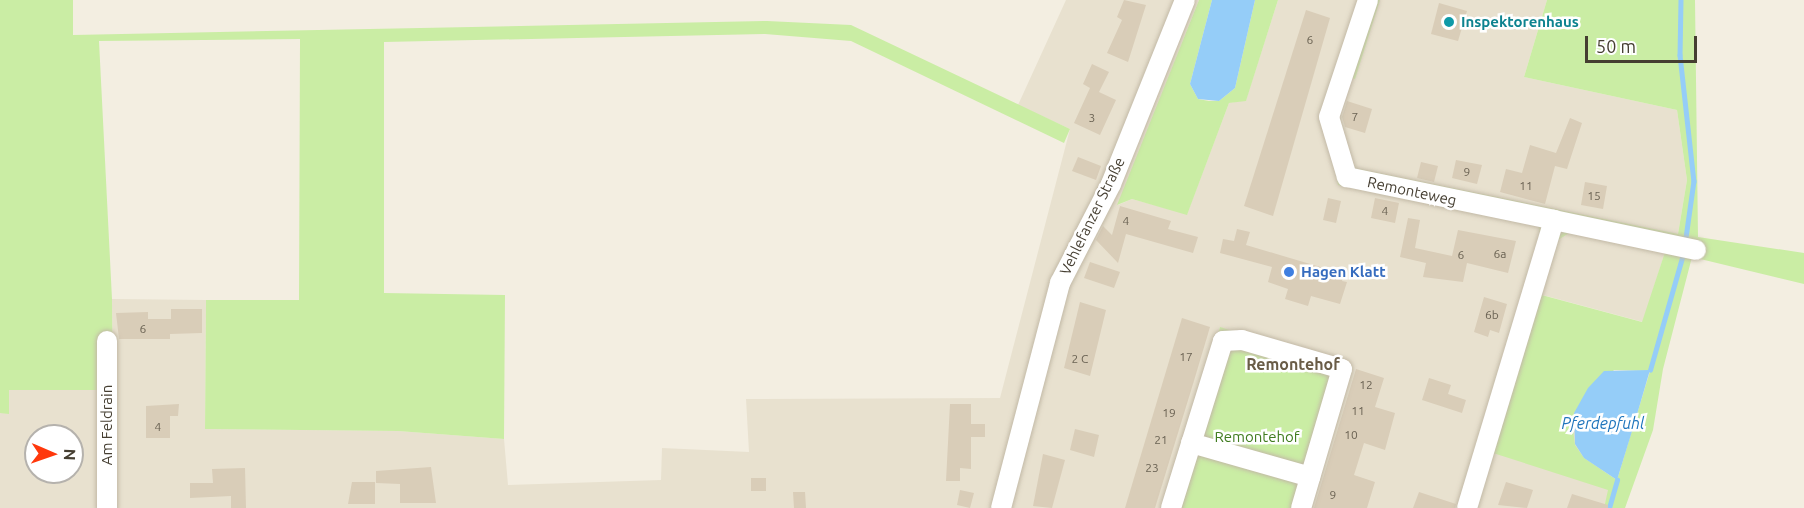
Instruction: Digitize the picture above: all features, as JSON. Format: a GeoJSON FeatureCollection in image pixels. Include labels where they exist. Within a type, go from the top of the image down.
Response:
{"type":"FeatureCollection","features":[{"type":"Feature","properties":{"kind":"street","name":"Vehlefanzer Straße"},"geometry":{"type":"LineString","coordinates":[[1001,508],[1060,283],[1111,184],[1185,0]]}},
{"type":"Feature","properties":{"kind":"street","name":"Remonteweg"},"geometry":{"type":"LineString","coordinates":[[1368,0],[1329,117],[1347,177],[1696,250]]}},
{"type":"Feature","properties":{"kind":"street"},"geometry":{"type":"LineString","coordinates":[[1467,508],[1554,219]]}},
{"type":"Feature","properties":{"kind":"street"},"geometry":{"type":"LineString","coordinates":[[1170,508],[1223,341],[1242,340],[1342,369],[1301,508]]}},
{"type":"Feature","properties":{"kind":"street","name":"Am Feldrain"},"geometry":{"type":"LineString","coordinates":[[107,341],[107,508]]}},
{"type":"Feature","properties":{"kind":"street"},"geometry":{"type":"LineString","coordinates":[[1191,443],[1310,477]]}},
{"type":"Feature","properties":{"kind":"shaded area"},"geometry":{"type":"Polygon","coordinates":[[[1066,0],[1199,0],[1118,205],[1132,199],[1187,214],[1229,103],[1246,100],[1278,0],[1547,0],[1524,77],[1677,110],[1687,180],[1678,234],[1665,252],[1643,322],[1539,294],[1609,490],[1604,508],[1306,508],[1220,327],[1166,508],[114,508],[112,299],[206,300],[205,429],[398,431],[504,439],[508,485],[661,480],[662,448],[749,452],[746,399],[1000,398],[1070,129],[1018,105],[1066,0]]]}},
{"type":"Feature","properties":{"kind":"shaded area"},"geometry":{"type":"Polygon","coordinates":[[[8,390],[98,390],[100,508],[0,508],[0,413],[9,413],[8,390]]]}},
{"type":"Feature","properties":{"kind":"green space"},"geometry":{"type":"Polygon","coordinates":[[[0,0],[73,0],[73,35],[767,21],[851,25],[1070,129],[1064,143],[851,41],[765,34],[384,42],[384,293],[505,295],[504,439],[398,431],[205,429],[206,300],[299,300],[300,39],[99,41],[112,299],[114,508],[98,390],[9,390],[9,414],[0,413],[0,0]]]}},
{"type":"Feature","properties":{"kind":"green space"},"geometry":{"type":"Polygon","coordinates":[[[1199,0],[1212,0],[1190,84],[1198,99],[1219,101],[1235,88],[1255,0],[1278,0],[1246,101],[1229,103],[1187,215],[1132,199],[1117,205],[1199,0]]]}},
{"type":"Feature","properties":{"kind":"green space"},"geometry":{"type":"Polygon","coordinates":[[[1358,0],[1380,0],[1355,79],[1349,77],[1334,122],[1349,167],[1678,234],[1687,180],[1677,110],[1524,77],[1547,0],[1695,0],[1698,237],[1804,253],[1804,284],[1692,257],[1663,369],[1653,430],[1625,508],[1604,508],[1608,490],[1493,453],[1541,235],[1538,226],[1338,185],[1325,114],[1358,0]],[[1569,233],[1555,242],[1538,294],[1642,322],[1665,252],[1569,233]],[[1614,370],[1574,413],[1573,429],[1575,445],[1584,458],[1617,480],[1650,371],[1614,370]]]}},
{"type":"Feature","properties":{"kind":"green space","name":"Remontehof"},"geometry":{"type":"Polygon","coordinates":[[[1220,327],[1347,367],[1306,508],[1166,508],[1220,327]]]}},
{"type":"Feature","properties":{"kind":"water"},"geometry":{"type":"Polygon","coordinates":[[[1212,0],[1255,0],[1235,88],[1219,101],[1198,99],[1190,84],[1212,0]]]}},
{"type":"Feature","properties":{"kind":"water","name":"Pferdepfuhl"},"geometry":{"type":"Polygon","coordinates":[[[1650,370],[1617,480],[1584,458],[1575,444],[1574,413],[1588,388],[1604,371],[1650,370]]]}},
{"type":"Feature","properties":{"kind":"building"},"geometry":{"type":"Polygon","coordinates":[[[1124,0],[1146,5],[1128,62],[1107,53],[1122,20],[1117,17],[1124,0]]]}},
{"type":"Feature","properties":{"kind":"building","name":"Inspektorenhaus"},"geometry":{"type":"Polygon","coordinates":[[[1439,3],[1467,11],[1458,41],[1431,34],[1439,3]]]}},
{"type":"Feature","properties":{"kind":"building"},"geometry":{"type":"Polygon","coordinates":[[[1306,10],[1330,18],[1273,216],[1244,206],[1306,10]]]}},
{"type":"Feature","properties":{"kind":"building"},"geometry":{"type":"Polygon","coordinates":[[[1092,64],[1109,72],[1099,92],[1116,100],[1100,135],[1074,123],[1090,88],[1083,84],[1092,64]]]}},
{"type":"Feature","properties":{"kind":"building"},"geometry":{"type":"Polygon","coordinates":[[[1347,101],[1372,109],[1365,133],[1345,127],[1342,117],[1347,101]]]}},
{"type":"Feature","properties":{"kind":"building"},"geometry":{"type":"Polygon","coordinates":[[[1570,118],[1582,123],[1567,169],[1555,166],[1545,204],[1500,192],[1506,169],[1522,173],[1530,145],[1556,153],[1570,118]]]}},
{"type":"Feature","properties":{"kind":"building"},"geometry":{"type":"Polygon","coordinates":[[[1078,157],[1101,166],[1096,180],[1072,171],[1078,157]]]}},
{"type":"Feature","properties":{"kind":"building"},"geometry":{"type":"Polygon","coordinates":[[[1456,160],[1482,165],[1477,184],[1452,178],[1456,160]]]}},
{"type":"Feature","properties":{"kind":"building"},"geometry":{"type":"Polygon","coordinates":[[[1421,162],[1438,166],[1434,182],[1417,178],[1421,162]]]}},
{"type":"Feature","properties":{"kind":"building"},"geometry":{"type":"Polygon","coordinates":[[[1585,182],[1607,186],[1603,209],[1581,205],[1585,182]]]}},
{"type":"Feature","properties":{"kind":"building"},"geometry":{"type":"Polygon","coordinates":[[[1328,198],[1341,201],[1336,223],[1323,220],[1328,198]]]}},
{"type":"Feature","properties":{"kind":"building"},"geometry":{"type":"Polygon","coordinates":[[[1375,198],[1399,203],[1395,223],[1371,218],[1375,198]]]}},
{"type":"Feature","properties":{"kind":"building"},"geometry":{"type":"Polygon","coordinates":[[[1120,206],[1171,221],[1168,229],[1198,237],[1193,253],[1126,234],[1118,263],[1096,240],[1103,226],[1112,235],[1120,206]]]}},
{"type":"Feature","properties":{"kind":"building"},"geometry":{"type":"Polygon","coordinates":[[[1408,218],[1420,220],[1415,248],[1452,256],[1458,230],[1516,241],[1508,273],[1467,263],[1463,282],[1423,277],[1426,263],[1400,257],[1408,218]]]}},
{"type":"Feature","properties":{"kind":"building"},"geometry":{"type":"Polygon","coordinates":[[[1237,229],[1250,232],[1246,245],[1344,274],[1342,281],[1347,282],[1340,304],[1311,296],[1308,306],[1285,299],[1288,289],[1268,282],[1272,267],[1220,253],[1223,239],[1234,241],[1237,229]]]}},
{"type":"Feature","properties":{"kind":"building"},"geometry":{"type":"Polygon","coordinates":[[[1090,262],[1120,272],[1114,288],[1084,278],[1090,262]]]}},
{"type":"Feature","properties":{"kind":"building"},"geometry":{"type":"Polygon","coordinates":[[[1484,297],[1507,304],[1499,333],[1490,330],[1488,337],[1474,332],[1484,297]]]}},
{"type":"Feature","properties":{"kind":"building"},"geometry":{"type":"Polygon","coordinates":[[[1080,302],[1106,310],[1090,376],[1064,368],[1080,302]]]}},
{"type":"Feature","properties":{"kind":"building"},"geometry":{"type":"Polygon","coordinates":[[[171,309],[202,309],[202,333],[170,334],[170,339],[119,339],[116,313],[148,312],[148,319],[171,319],[171,309]]]}},
{"type":"Feature","properties":{"kind":"building"},"geometry":{"type":"Polygon","coordinates":[[[1182,318],[1210,327],[1193,384],[1155,508],[1125,508],[1182,318]]]}},
{"type":"Feature","properties":{"kind":"building"},"geometry":{"type":"Polygon","coordinates":[[[1356,369],[1384,378],[1375,407],[1395,413],[1385,450],[1364,443],[1354,475],[1375,482],[1367,508],[1314,508],[1356,369]]]}},
{"type":"Feature","properties":{"kind":"building"},"geometry":{"type":"Polygon","coordinates":[[[1429,378],[1451,385],[1448,394],[1466,400],[1462,413],[1422,400],[1429,378]]]}},
{"type":"Feature","properties":{"kind":"building"},"geometry":{"type":"Polygon","coordinates":[[[179,404],[178,416],[170,416],[170,438],[146,438],[146,406],[179,404]]]}},
{"type":"Feature","properties":{"kind":"building"},"geometry":{"type":"Polygon","coordinates":[[[950,404],[971,404],[971,424],[985,424],[985,437],[971,437],[971,469],[960,468],[960,481],[946,481],[950,404]]]}},
{"type":"Feature","properties":{"kind":"building"},"geometry":{"type":"Polygon","coordinates":[[[1075,429],[1099,435],[1094,457],[1070,450],[1075,429]]]}},
{"type":"Feature","properties":{"kind":"building"},"geometry":{"type":"Polygon","coordinates":[[[1043,454],[1065,460],[1052,508],[1033,506],[1043,454]]]}},
{"type":"Feature","properties":{"kind":"building"},"geometry":{"type":"Polygon","coordinates":[[[431,467],[436,503],[400,503],[400,484],[376,483],[376,471],[431,467]]]}},
{"type":"Feature","properties":{"kind":"building"},"geometry":{"type":"Polygon","coordinates":[[[245,468],[246,508],[231,508],[231,496],[190,498],[190,483],[213,483],[212,469],[245,468]]]}},
{"type":"Feature","properties":{"kind":"building"},"geometry":{"type":"Polygon","coordinates":[[[751,478],[766,478],[766,491],[751,491],[751,478]]]}},
{"type":"Feature","properties":{"kind":"building"},"geometry":{"type":"Polygon","coordinates":[[[352,482],[375,482],[375,504],[348,504],[352,482]]]}},
{"type":"Feature","properties":{"kind":"building"},"geometry":{"type":"Polygon","coordinates":[[[1506,482],[1533,490],[1527,508],[1498,505],[1506,482]]]}},
{"type":"Feature","properties":{"kind":"building"},"geometry":{"type":"Polygon","coordinates":[[[960,490],[974,493],[970,508],[957,505],[960,490]]]}},
{"type":"Feature","properties":{"kind":"building"},"geometry":{"type":"Polygon","coordinates":[[[793,492],[805,492],[806,508],[794,508],[793,492]]]}},
{"type":"Feature","properties":{"kind":"building"},"geometry":{"type":"Polygon","coordinates":[[[1419,492],[1456,504],[1455,508],[1413,508],[1419,492]]]}},
{"type":"Feature","properties":{"kind":"building"},"geometry":{"type":"Polygon","coordinates":[[[1572,494],[1608,505],[1608,508],[1567,508],[1572,494]]]}},
{"type":"Feature","properties":{"kind":"waterway"},"geometry":{"type":"LineString","coordinates":[[1681,0],[1680,55],[1694,181],[1686,238]]}},
{"type":"Feature","properties":{"kind":"waterway"},"geometry":{"type":"LineString","coordinates":[[1650,370],[1683,254]]}},
{"type":"Feature","properties":{"kind":"waterway"},"geometry":{"type":"LineString","coordinates":[[1609,508],[1617,480]]}},
{"type":"Feature","properties":{"kind":"place","name":"Inspektorenhaus"},"geometry":{"type":"Point","coordinates":[1449,22]}},
{"type":"Feature","properties":{"kind":"place","name":"Hagen Klatt"},"geometry":{"type":"Point","coordinates":[1289,272]}},
{"type":"Feature","properties":{"kind":"district","name":"Remontehof"},"geometry":{"type":"Point","coordinates":[1293,364]}}]}
